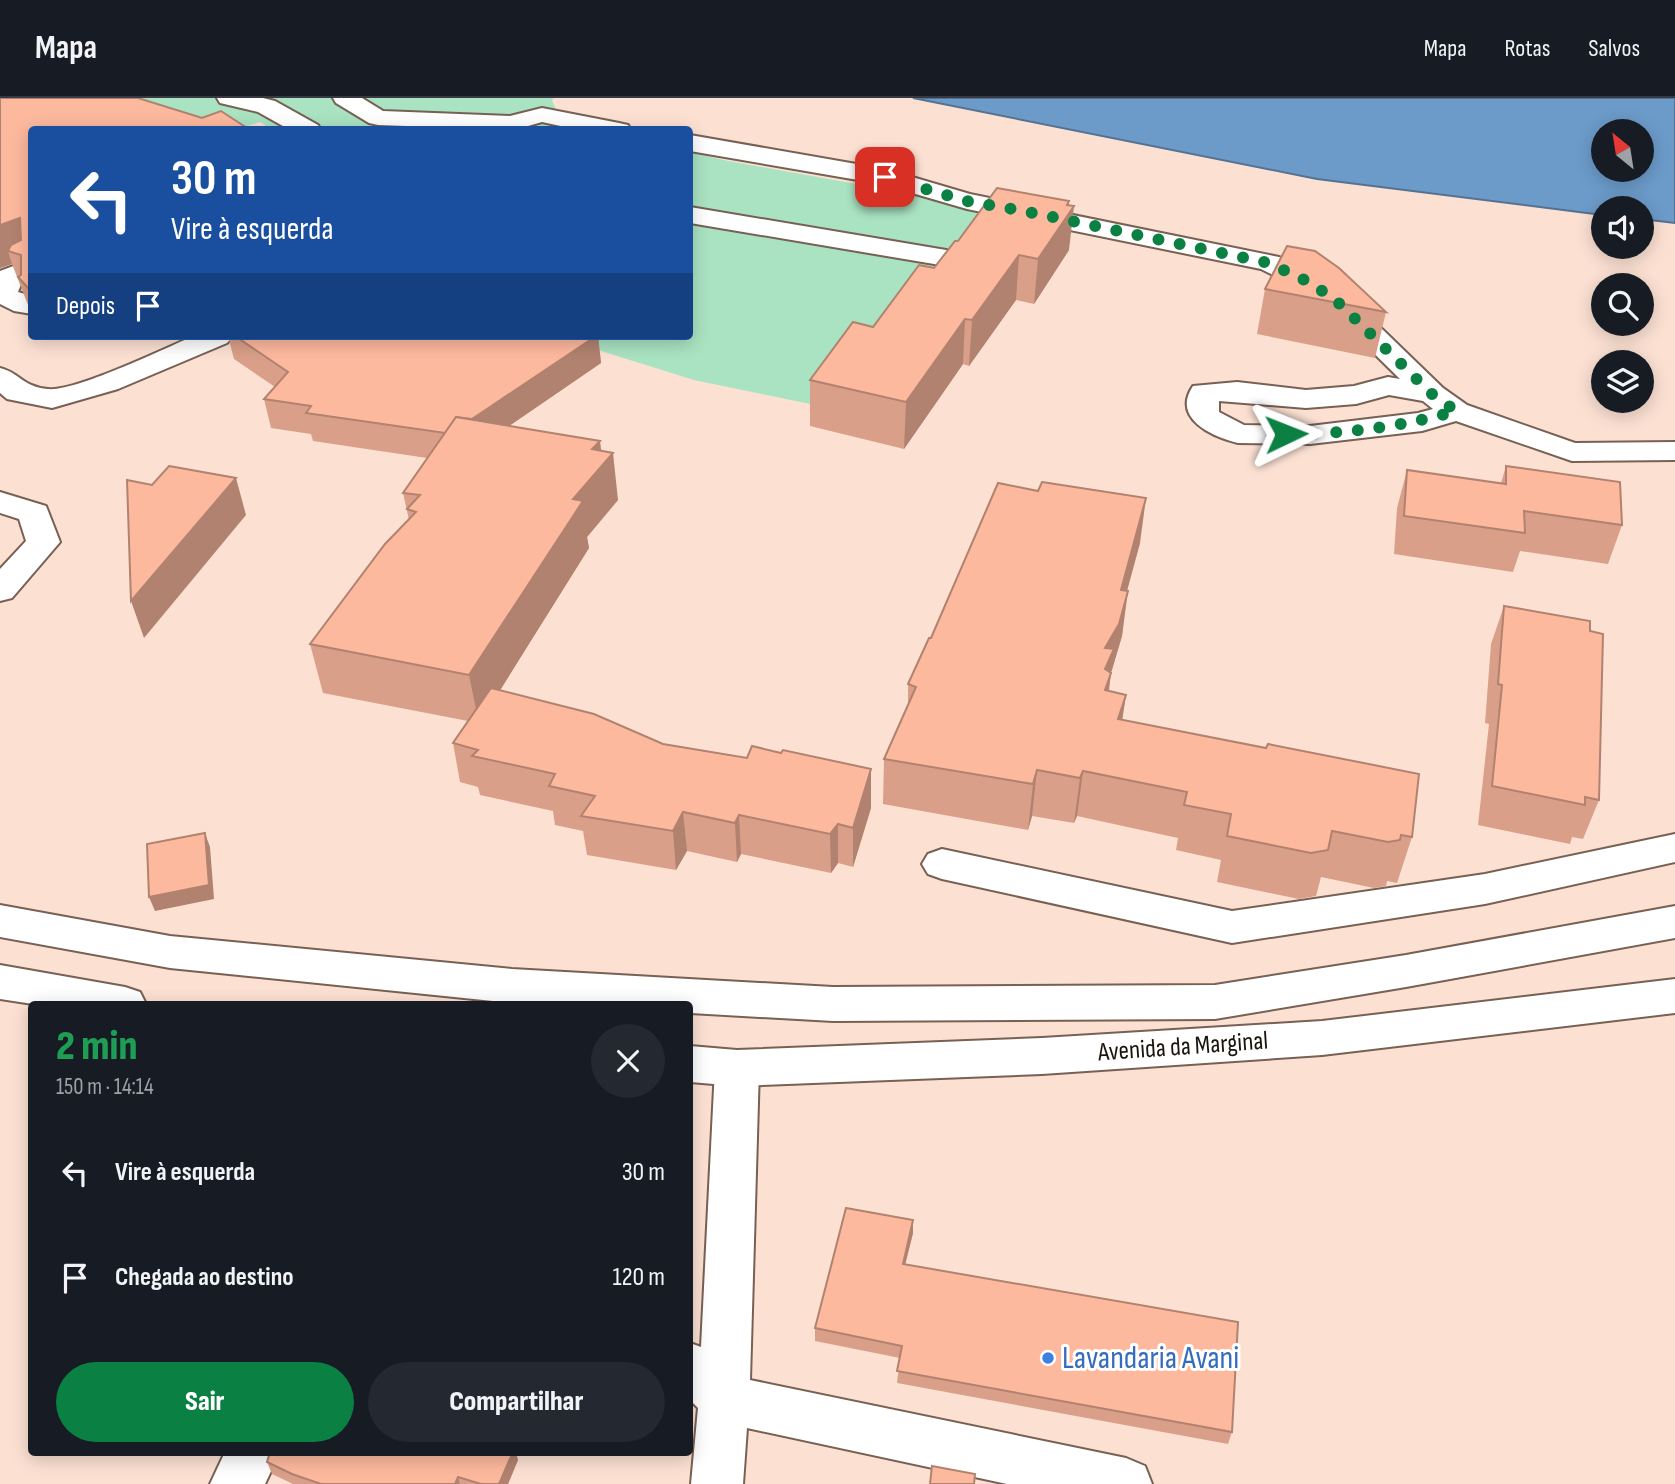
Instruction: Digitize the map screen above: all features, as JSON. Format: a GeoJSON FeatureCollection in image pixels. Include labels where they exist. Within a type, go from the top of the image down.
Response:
{"type":"FeatureCollection","features":[{"type":"Feature","properties":{"kind":"main road"},"geometry":{"type":"LineString","coordinates":[[229,98],[266,106],[302,126]]}},
{"type":"Feature","properties":{"kind":"main road"},"geometry":{"type":"LineString","coordinates":[[345,98],[378,118],[510,123],[542,115],[598,126]]}},
{"type":"Feature","properties":{"kind":"main road"},"geometry":{"type":"LineString","coordinates":[[693,144],[885,177],[967,201],[1269,263],[1313,284],[1341,305],[1444,403]]}},
{"type":"Feature","properties":{"kind":"main road"},"geometry":{"type":"LineString","coordinates":[[693,216],[946,258]]}},
{"type":"Feature","properties":{"kind":"main road"},"geometry":{"type":"LineString","coordinates":[[12,301],[3,295],[10,278],[28,269]]}},
{"type":"Feature","properties":{"kind":"main road"},"geometry":{"type":"LineString","coordinates":[[0,377],[18,393],[52,399],[107,383],[209,340]]}},
{"type":"Feature","properties":{"kind":"main road"},"geometry":{"type":"LineString","coordinates":[[1444,403],[1422,422],[1310,435],[1238,433],[1204,416],[1204,392],[1237,391],[1306,399],[1356,395],[1388,386],[1444,403],[1572,452],[1675,451]]}},
{"type":"Feature","properties":{"kind":"main road"},"geometry":{"type":"LineString","coordinates":[[0,502],[34,513],[43,542],[0,590]]}},
{"type":"Feature","properties":{"kind":"main road"},"geometry":{"type":"LineString","coordinates":[[942,864],[1232,927],[1485,889],[1675,848]]}},
{"type":"Feature","properties":{"kind":"main road"},"geometry":{"type":"LineString","coordinates":[[0,921],[197,955],[512,986],[833,1004],[1215,1002],[1406,971],[1675,922]]}},
{"type":"Feature","properties":{"kind":"main road"},"geometry":{"type":"LineString","coordinates":[[0,982],[108,1001]]}},
{"type":"Feature","properties":{"kind":"main road","name":"Avenida da Marginal"},"geometry":{"type":"LineString","coordinates":[[693,1064],[737,1068],[1042,1056],[1322,1038],[1675,996]]}},
{"type":"Feature","properties":{"kind":"main road"},"geometry":{"type":"LineString","coordinates":[[717,1484],[707,1382],[737,1068]]}},
{"type":"Feature","properties":{"kind":"main road"},"geometry":{"type":"LineString","coordinates":[[707,1382],[1126,1484]]}},
{"type":"Feature","properties":{"kind":"main road"},"geometry":{"type":"LineString","coordinates":[[236,1484],[252,1456]]}},
{"type":"Feature","properties":{"kind":"green space"},"geometry":{"type":"Polygon","coordinates":[[[54,98],[554,98],[552,100],[561,122],[579,126],[266,126],[260,122],[247,126],[219,126],[54,98]]]}},
{"type":"Feature","properties":{"kind":"green space"},"geometry":{"type":"Polygon","coordinates":[[[693,153],[1034,216],[839,410],[694,380],[598,350],[582,340],[693,340],[693,153]]]}},
{"type":"Feature","properties":{"kind":"water"},"geometry":{"type":"Polygon","coordinates":[[[913,98],[1675,98],[1675,223],[1654,220],[1654,196],[1591,196],[1591,213],[1317,179],[913,98]]]}},
{"type":"Feature","properties":{"kind":"building"},"geometry":{"type":"Polygon","coordinates":[[[0,98],[138,98],[202,118],[221,111],[244,126],[28,126],[28,288],[18,277],[21,275],[21,255],[8,251],[11,245],[21,240],[20,218],[0,225],[0,98]]]}},
{"type":"Feature","properties":{"kind":"building"},"geometry":{"type":"Polygon","coordinates":[[[997,188],[1069,201],[1067,205],[1074,206],[1038,259],[1019,255],[972,320],[965,319],[906,402],[810,380],[853,322],[873,327],[919,265],[934,268],[955,241],[958,241],[997,188]]]}},
{"type":"Feature","properties":{"kind":"building"},"geometry":{"type":"Polygon","coordinates":[[[1287,246],[1315,251],[1339,268],[1386,312],[1265,289],[1287,246]]]}},
{"type":"Feature","properties":{"kind":"building"},"geometry":{"type":"Polygon","coordinates":[[[241,340],[590,340],[472,419],[456,417],[445,433],[306,413],[311,406],[264,399],[288,372],[241,340]]]}},
{"type":"Feature","properties":{"kind":"building"},"geometry":{"type":"Polygon","coordinates":[[[456,417],[600,441],[592,449],[613,453],[573,499],[583,501],[469,675],[310,644],[385,544],[416,512],[407,509],[420,495],[403,493],[456,417]]]}},
{"type":"Feature","properties":{"kind":"building"},"geometry":{"type":"Polygon","coordinates":[[[169,466],[236,478],[131,601],[127,480],[152,485],[169,466]]]}},
{"type":"Feature","properties":{"kind":"building"},"geometry":{"type":"Polygon","coordinates":[[[1506,466],[1620,482],[1622,525],[1524,511],[1525,533],[1404,516],[1407,470],[1506,484],[1506,466]]]}},
{"type":"Feature","properties":{"kind":"building"},"geometry":{"type":"Polygon","coordinates":[[[1042,482],[1146,498],[1121,590],[1128,591],[1119,624],[1105,648],[1114,649],[1105,669],[1111,673],[1105,690],[1126,695],[1118,719],[1266,748],[1268,744],[1419,774],[1412,837],[1401,835],[1400,840],[1388,842],[1332,831],[1328,850],[1311,853],[1227,836],[1231,814],[1184,805],[1187,792],[1083,771],[1080,778],[1037,770],[1033,784],[884,759],[916,687],[908,684],[931,638],[998,483],[1038,491],[1042,482]]]}},
{"type":"Feature","properties":{"kind":"building"},"geometry":{"type":"Polygon","coordinates":[[[1504,606],[1590,621],[1590,631],[1603,634],[1599,800],[1585,797],[1585,805],[1492,786],[1502,685],[1498,684],[1504,606]]]}},
{"type":"Feature","properties":{"kind":"building"},"geometry":{"type":"Polygon","coordinates":[[[491,688],[594,714],[663,744],[747,758],[752,746],[871,769],[853,828],[838,824],[830,834],[739,815],[735,823],[683,812],[673,831],[581,816],[595,796],[549,786],[555,774],[472,756],[478,750],[453,743],[491,688]]]}},
{"type":"Feature","properties":{"kind":"building"},"geometry":{"type":"Polygon","coordinates":[[[205,833],[209,885],[149,897],[147,844],[205,833]]]}},
{"type":"Feature","properties":{"kind":"building"},"geometry":{"type":"Polygon","coordinates":[[[846,1208],[913,1220],[903,1264],[1238,1322],[1232,1432],[897,1371],[902,1346],[815,1328],[846,1208]]]}},
{"type":"Feature","properties":{"kind":"building"},"geometry":{"type":"Polygon","coordinates":[[[269,1456],[511,1456],[499,1484],[481,1484],[458,1477],[455,1484],[321,1484],[267,1462],[269,1456]]]}},
{"type":"Feature","properties":{"kind":"building"},"geometry":{"type":"Polygon","coordinates":[[[932,1466],[975,1474],[974,1484],[930,1484],[932,1466]]]}},
{"type":"Feature","properties":{"kind":"place","name":"Lavandaria Avani"},"geometry":{"type":"Point","coordinates":[1048,1358]}},
{"type":"Feature","properties":{"kind":"route"},"geometry":{"type":"LineString","coordinates":[[885,177],[967,201],[1269,263],[1313,284],[1341,305],[1432,394],[1456,411],[1422,422],[1310,435],[1286,434]]}}]}
